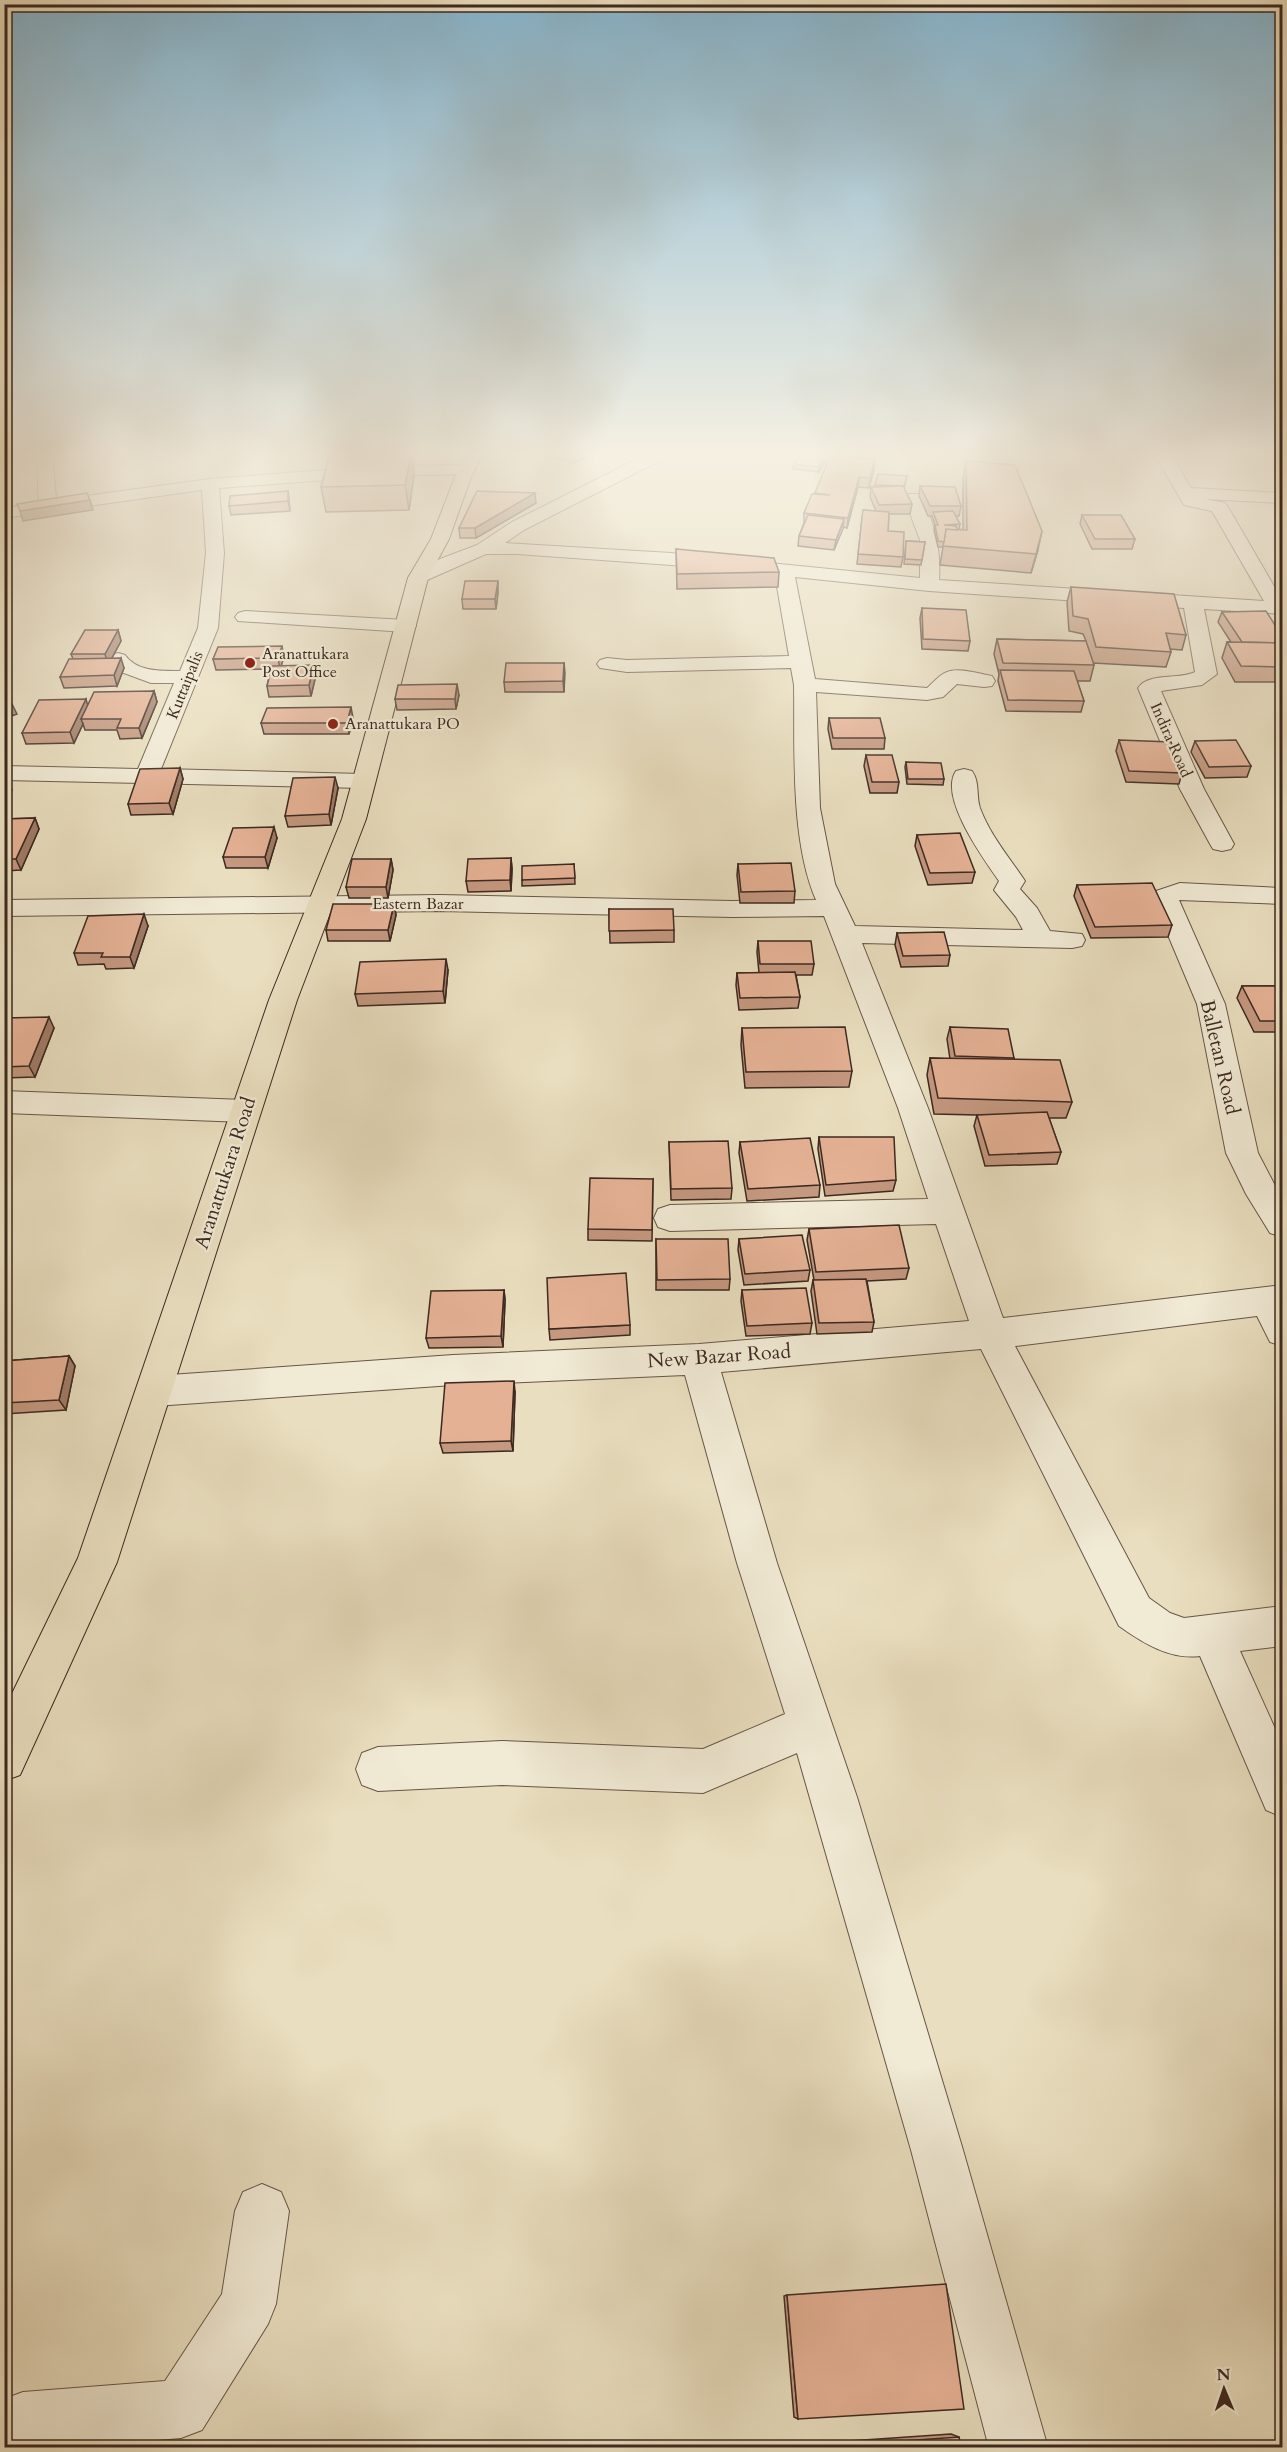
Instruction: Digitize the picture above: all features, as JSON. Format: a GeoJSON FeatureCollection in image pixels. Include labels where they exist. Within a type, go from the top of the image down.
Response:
{"type":"FeatureCollection","features":[{"type":"Feature","properties":{"kind":"main road","name":"Aranattukara Road"},"geometry":{"type":"LineString","coordinates":[[9,1743],[98,1563],[283,1000],[354,819],[418,578],[423,568]]}},
{"type":"Feature","properties":{"kind":"street","name":"Kuttaipalis"},"geometry":{"type":"LineString","coordinates":[[147,776],[208,628],[214,568]]}},
{"type":"Feature","properties":{"kind":"street"},"geometry":{"type":"LineString","coordinates":[[418,578],[437,568]]}},
{"type":"Feature","properties":{"kind":"street"},"geometry":{"type":"LineString","coordinates":[[757,568],[929,585],[1280,608]]}},
{"type":"Feature","properties":{"kind":"street"},"geometry":{"type":"LineString","coordinates":[[929,585],[930,568]]}},
{"type":"Feature","properties":{"kind":"street"},"geometry":{"type":"LineString","coordinates":[[1256,568],[1280,608]]}},
{"type":"Feature","properties":{"kind":"street"},"geometry":{"type":"LineString","coordinates":[[784,571],[803,674],[808,808],[822,884],[831,908],[845,934],[950,1211],[991,1334],[1134,1612],[1158,1629],[1184,1638],[1282,1626]]}},
{"type":"Feature","properties":{"kind":"street","name":"Indira Road"},"geometry":{"type":"LineString","coordinates":[[1193,602],[1206,674],[1198,680],[1167,682],[1149,688],[1192,789],[1222,844]]}},
{"type":"Feature","properties":{"kind":"street"},"geometry":{"type":"LineString","coordinates":[[245,616],[406,626]]}},
{"type":"Feature","properties":{"kind":"street"},"geometry":{"type":"LineString","coordinates":[[117,659],[120,665],[151,677],[189,677]]}},
{"type":"Feature","properties":{"kind":"street"},"geometry":{"type":"LineString","coordinates":[[607,664],[627,666],[742,662],[927,694],[935,692],[952,677],[984,681]]}},
{"type":"Feature","properties":{"kind":"street"},"geometry":{"type":"LineString","coordinates":[[4,773],[363,781]]}},
{"type":"Feature","properties":{"kind":"street"},"geometry":{"type":"LineString","coordinates":[[964,776],[967,806],[982,838],[1012,881],[1007,890],[1028,914],[1040,938]]}},
{"type":"Feature","properties":{"kind":"street","name":"Balletan Road"},"geometry":{"type":"LineString","coordinates":[[1282,896],[1180,891],[1165,897],[1211,1004],[1242,1153],[1262,1194],[1282,1224]]}},
{"type":"Feature","properties":{"kind":"street","name":"Eastern Bazar"},"geometry":{"type":"LineString","coordinates":[[4,908],[322,904],[831,908]]}},
{"type":"Feature","properties":{"kind":"street"},"geometry":{"type":"LineString","coordinates":[[845,934],[1072,940]]}},
{"type":"Feature","properties":{"kind":"street"},"geometry":{"type":"LineString","coordinates":[[4,1102],[245,1111]]}},
{"type":"Feature","properties":{"kind":"street"},"geometry":{"type":"LineString","coordinates":[[670,1218],[950,1211]]}},
{"type":"Feature","properties":{"kind":"street"},"geometry":{"type":"LineString","coordinates":[[1274,1299],[1282,1332]]}},
{"type":"Feature","properties":{"kind":"street","name":"New Bazar Road"},"geometry":{"type":"LineString","coordinates":[[155,1391],[453,1370],[699,1359],[991,1334],[1274,1299]]}},
{"type":"Feature","properties":{"kind":"street"},"geometry":{"type":"LineString","coordinates":[[699,1359],[758,1563],[838,1808],[937,2150],[1019,2448]]}},
{"type":"Feature","properties":{"kind":"street"},"geometry":{"type":"LineString","coordinates":[[1211,1633],[1282,1794]]}},
{"type":"Feature","properties":{"kind":"street"},"geometry":{"type":"LineString","coordinates":[[378,1769],[502,1763],[703,1772],[811,1725]]}},
{"type":"Feature","properties":{"kind":"street"},"geometry":{"type":"LineString","coordinates":[[4,2433],[23,2421],[181,2409],[248,2304],[262,2211]]}},
{"type":"Feature","properties":{"kind":"building"},"geometry":{"type":"Polygon","coordinates":[[[677,568],[778,568],[779,572],[677,574],[677,568]]]}},
{"type":"Feature","properties":{"kind":"building"},"geometry":{"type":"Polygon","coordinates":[[[465,581],[498,581],[495,599],[462,599],[465,581]]]}},
{"type":"Feature","properties":{"kind":"building"},"geometry":{"type":"Polygon","coordinates":[[[1071,587],[1174,594],[1186,635],[1166,633],[1171,652],[1096,647],[1088,619],[1073,616],[1071,587]]]}},
{"type":"Feature","properties":{"kind":"building"},"geometry":{"type":"Polygon","coordinates":[[[922,608],[966,610],[970,641],[923,639],[922,608]]]}},
{"type":"Feature","properties":{"kind":"building"},"geometry":{"type":"Polygon","coordinates":[[[1266,611],[1282,636],[1282,643],[1242,642],[1222,612],[1266,611]]]}},
{"type":"Feature","properties":{"kind":"building"},"geometry":{"type":"Polygon","coordinates":[[[85,630],[118,630],[105,654],[71,654],[85,630]]]}},
{"type":"Feature","properties":{"kind":"building"},"geometry":{"type":"Polygon","coordinates":[[[997,639],[1086,641],[1094,665],[1003,663],[997,639]]]}},
{"type":"Feature","properties":{"kind":"building"},"geometry":{"type":"Polygon","coordinates":[[[1227,642],[1282,643],[1282,667],[1241,666],[1227,642]]]}},
{"type":"Feature","properties":{"kind":"building"},"geometry":{"type":"Polygon","coordinates":[[[282,646],[278,658],[213,659],[218,647],[282,646]]]}},
{"type":"Feature","properties":{"kind":"building"},"geometry":{"type":"Polygon","coordinates":[[[121,658],[114,675],[60,677],[69,659],[121,658]]]}},
{"type":"Feature","properties":{"kind":"building"},"geometry":{"type":"Polygon","coordinates":[[[506,663],[564,663],[563,681],[504,682],[506,663]]]}},
{"type":"Feature","properties":{"kind":"building"},"geometry":{"type":"Polygon","coordinates":[[[314,665],[309,685],[267,686],[272,666],[314,665]]]}},
{"type":"Feature","properties":{"kind":"building"},"geometry":{"type":"Polygon","coordinates":[[[1000,670],[1074,671],[1084,701],[1008,700],[1000,670]]]}},
{"type":"Feature","properties":{"kind":"building"},"geometry":{"type":"Polygon","coordinates":[[[457,684],[455,699],[395,699],[398,685],[457,684]]]}},
{"type":"Feature","properties":{"kind":"building"},"geometry":{"type":"Polygon","coordinates":[[[154,691],[139,728],[117,728],[121,719],[81,719],[94,692],[154,691]]]}},
{"type":"Feature","properties":{"kind":"building"},"geometry":{"type":"Polygon","coordinates":[[[4,696],[12,704],[4,706],[4,696]]]}},
{"type":"Feature","properties":{"kind":"building"},"geometry":{"type":"Polygon","coordinates":[[[86,699],[70,732],[22,733],[39,700],[86,699]]]}},
{"type":"Feature","properties":{"kind":"building"},"geometry":{"type":"Polygon","coordinates":[[[351,707],[347,723],[261,723],[267,708],[351,707]]]}},
{"type":"Feature","properties":{"kind":"building"},"geometry":{"type":"Polygon","coordinates":[[[829,718],[880,718],[885,738],[833,738],[829,718]]]}},
{"type":"Feature","properties":{"kind":"building"},"geometry":{"type":"Polygon","coordinates":[[[1119,740],[1171,742],[1182,773],[1129,771],[1119,740]]]}},
{"type":"Feature","properties":{"kind":"building"},"geometry":{"type":"Polygon","coordinates":[[[1236,740],[1251,766],[1209,767],[1195,741],[1236,740]]]}},
{"type":"Feature","properties":{"kind":"building"},"geometry":{"type":"Polygon","coordinates":[[[866,755],[892,755],[899,782],[872,782],[866,755]]]}},
{"type":"Feature","properties":{"kind":"building"},"geometry":{"type":"Polygon","coordinates":[[[906,762],[941,763],[944,779],[908,779],[906,762]]]}},
{"type":"Feature","properties":{"kind":"building"},"geometry":{"type":"Polygon","coordinates":[[[180,768],[169,803],[128,804],[140,769],[180,768]]]}},
{"type":"Feature","properties":{"kind":"building"},"geometry":{"type":"Polygon","coordinates":[[[335,777],[329,814],[285,816],[293,778],[335,777]]]}},
{"type":"Feature","properties":{"kind":"building"},"geometry":{"type":"Polygon","coordinates":[[[35,818],[16,859],[4,859],[4,819],[35,818]]]}},
{"type":"Feature","properties":{"kind":"building"},"geometry":{"type":"Polygon","coordinates":[[[274,827],[265,857],[223,857],[233,828],[274,827]]]}},
{"type":"Feature","properties":{"kind":"building"},"geometry":{"type":"Polygon","coordinates":[[[960,833],[975,872],[930,873],[917,835],[960,833]]]}},
{"type":"Feature","properties":{"kind":"building"},"geometry":{"type":"Polygon","coordinates":[[[511,858],[510,880],[466,881],[468,859],[511,858]]]}},
{"type":"Feature","properties":{"kind":"building"},"geometry":{"type":"Polygon","coordinates":[[[352,859],[391,859],[386,887],[346,887],[352,859]]]}},
{"type":"Feature","properties":{"kind":"building"},"geometry":{"type":"Polygon","coordinates":[[[791,863],[795,891],[741,892],[738,864],[791,863]]]}},
{"type":"Feature","properties":{"kind":"building"},"geometry":{"type":"Polygon","coordinates":[[[574,864],[575,878],[522,880],[522,866],[574,864]]]}},
{"type":"Feature","properties":{"kind":"building"},"geometry":{"type":"Polygon","coordinates":[[[1152,883],[1172,925],[1095,927],[1077,885],[1152,883]]]}},
{"type":"Feature","properties":{"kind":"building"},"geometry":{"type":"Polygon","coordinates":[[[333,904],[394,904],[388,930],[326,930],[333,904]]]}},
{"type":"Feature","properties":{"kind":"building"},"geometry":{"type":"Polygon","coordinates":[[[609,909],[673,909],[674,930],[609,931],[609,909]]]}},
{"type":"Feature","properties":{"kind":"building"},"geometry":{"type":"Polygon","coordinates":[[[144,914],[130,957],[101,957],[103,953],[74,953],[88,916],[144,914]]]}},
{"type":"Feature","properties":{"kind":"building"},"geometry":{"type":"Polygon","coordinates":[[[944,932],[950,955],[903,956],[897,933],[944,932]]]}},
{"type":"Feature","properties":{"kind":"building"},"geometry":{"type":"Polygon","coordinates":[[[758,941],[811,941],[814,964],[760,964],[758,941]]]}},
{"type":"Feature","properties":{"kind":"building"},"geometry":{"type":"Polygon","coordinates":[[[446,959],[443,991],[355,994],[360,962],[446,959]]]}},
{"type":"Feature","properties":{"kind":"building"},"geometry":{"type":"Polygon","coordinates":[[[795,972],[800,997],[740,998],[737,973],[795,972]]]}},
{"type":"Feature","properties":{"kind":"building"},"geometry":{"type":"Polygon","coordinates":[[[1242,986],[1282,986],[1282,1021],[1260,1021],[1242,986]]]}},
{"type":"Feature","properties":{"kind":"building"},"geometry":{"type":"Polygon","coordinates":[[[49,1017],[29,1066],[4,1067],[4,1018],[49,1017]]]}},
{"type":"Feature","properties":{"kind":"building"},"geometry":{"type":"Polygon","coordinates":[[[845,1027],[852,1071],[746,1072],[742,1028],[845,1027]]]}},
{"type":"Feature","properties":{"kind":"building"},"geometry":{"type":"Polygon","coordinates":[[[950,1027],[1008,1029],[1014,1058],[955,1056],[950,1027]]]}},
{"type":"Feature","properties":{"kind":"building"},"geometry":{"type":"Polygon","coordinates":[[[930,1058],[1060,1060],[1072,1102],[938,1098],[930,1058]]]}},
{"type":"Feature","properties":{"kind":"building"},"geometry":{"type":"Polygon","coordinates":[[[1047,1112],[1061,1152],[989,1155],[977,1115],[1047,1112]]]}},
{"type":"Feature","properties":{"kind":"building"},"geometry":{"type":"Polygon","coordinates":[[[819,1137],[894,1137],[896,1180],[826,1185],[819,1137]]]}},
{"type":"Feature","properties":{"kind":"building"},"geometry":{"type":"Polygon","coordinates":[[[810,1138],[820,1185],[748,1189],[740,1142],[810,1138]]]}},
{"type":"Feature","properties":{"kind":"building"},"geometry":{"type":"Polygon","coordinates":[[[728,1141],[732,1188],[671,1189],[669,1142],[728,1141]]]}},
{"type":"Feature","properties":{"kind":"building"},"geometry":{"type":"Polygon","coordinates":[[[590,1178],[653,1179],[652,1230],[588,1229],[590,1178]]]}},
{"type":"Feature","properties":{"kind":"building"},"geometry":{"type":"Polygon","coordinates":[[[899,1225],[909,1268],[816,1272],[809,1229],[899,1225]]]}},
{"type":"Feature","properties":{"kind":"building"},"geometry":{"type":"Polygon","coordinates":[[[802,1235],[810,1270],[745,1274],[739,1239],[802,1235]]]}},
{"type":"Feature","properties":{"kind":"building"},"geometry":{"type":"Polygon","coordinates":[[[656,1239],[728,1239],[730,1279],[657,1280],[656,1239]]]}},
{"type":"Feature","properties":{"kind":"building"},"geometry":{"type":"Polygon","coordinates":[[[626,1273],[630,1325],[549,1329],[547,1278],[626,1273]]]}},
{"type":"Feature","properties":{"kind":"building"},"geometry":{"type":"Polygon","coordinates":[[[866,1279],[874,1322],[819,1323],[813,1280],[866,1279]]]}},
{"type":"Feature","properties":{"kind":"building"},"geometry":{"type":"Polygon","coordinates":[[[806,1288],[812,1323],[747,1326],[742,1290],[806,1288]]]}},
{"type":"Feature","properties":{"kind":"building"},"geometry":{"type":"Polygon","coordinates":[[[504,1290],[501,1336],[426,1338],[431,1291],[504,1290]]]}},
{"type":"Feature","properties":{"kind":"building"},"geometry":{"type":"Polygon","coordinates":[[[69,1356],[59,1400],[4,1403],[4,1361],[69,1356]]]}},
{"type":"Feature","properties":{"kind":"building"},"geometry":{"type":"Polygon","coordinates":[[[514,1381],[511,1441],[440,1443],[445,1383],[514,1381]]]}},
{"type":"Feature","properties":{"kind":"building"},"geometry":{"type":"Polygon","coordinates":[[[946,2284],[964,2409],[798,2419],[787,2295],[946,2284]]]}},
{"type":"Feature","properties":{"kind":"building"},"geometry":{"type":"Polygon","coordinates":[[[959,2437],[961,2448],[803,2448],[959,2437]]]}},
{"type":"Feature","properties":{"kind":"place","name":"Aranattukara Post Office"},"geometry":{"type":"Point","coordinates":[250,663]}},
{"type":"Feature","properties":{"kind":"place","name":"Aranattukara PO"},"geometry":{"type":"Point","coordinates":[333,724]}}]}
